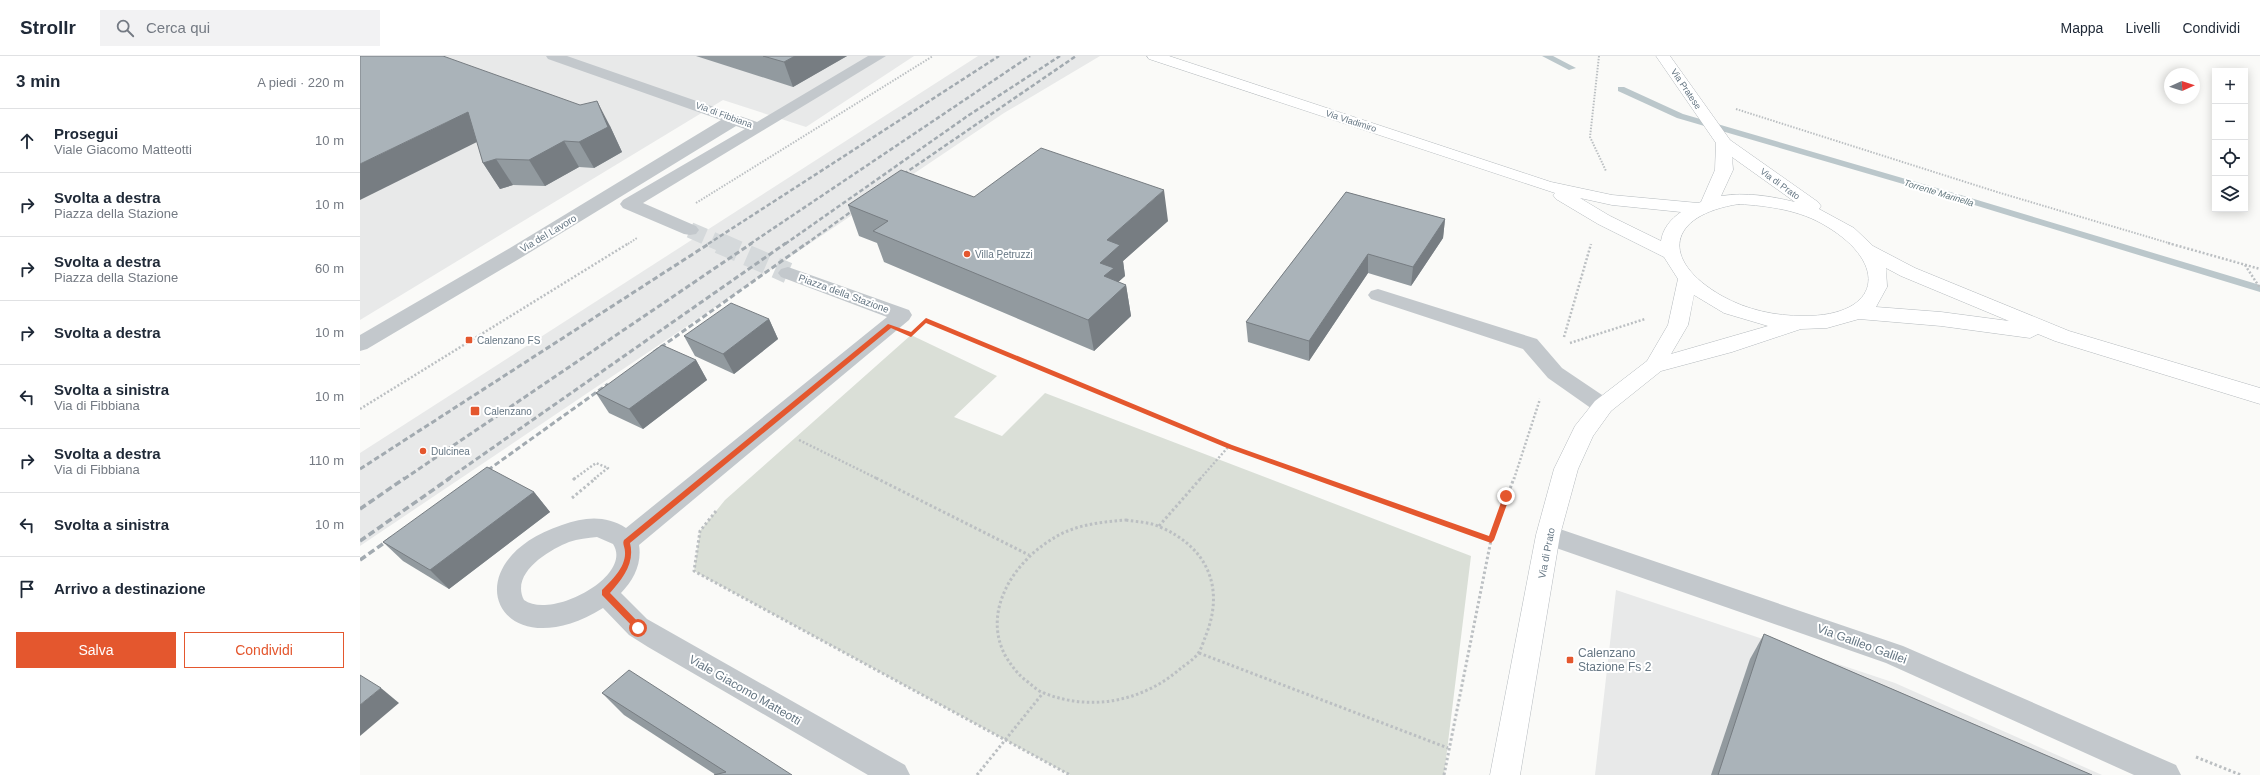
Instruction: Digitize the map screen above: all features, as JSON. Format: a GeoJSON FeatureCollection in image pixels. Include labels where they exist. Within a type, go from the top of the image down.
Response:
{"type":"FeatureCollection","features":[{"type":"Feature","properties":{"kind":"main road","name":"Via Vladimiro"},"geometry":{"type":"LineString","coordinates":[[1154,56],[1548,186],[1612,200],[1702,206]]}},
{"type":"Feature","properties":{"kind":"main road","name":"Via Pratese"},"geometry":{"type":"LineString","coordinates":[[1663,56],[1709,123]]}},
{"type":"Feature","properties":{"kind":"main road","name":"Via di Prato"},"geometry":{"type":"LineString","coordinates":[[1709,123],[1724,143],[1837,224],[1860,241],[1868,251],[1878,272],[1879,278],[1877,291],[1869,303],[1856,312],[1831,321],[1799,323],[1773,320],[1748,314],[1724,304],[1704,292],[1687,279],[1677,266],[1671,254],[1670,236],[1679,220],[1702,206],[1739,199],[1772,202],[1806,210],[1837,224]]}},
{"type":"Feature","properties":{"kind":"main road"},"geometry":{"type":"LineString","coordinates":[[1702,206],[1724,170],[1724,143]]}},
{"type":"Feature","properties":{"kind":"main road","name":"Via Vladimiro"},"geometry":{"type":"LineString","coordinates":[[1548,186],[1604,220],[1671,254]]}},
{"type":"Feature","properties":{"kind":"main road"},"geometry":{"type":"LineString","coordinates":[[1868,251],[1922,278],[2062,336],[2260,396]]}},
{"type":"Feature","properties":{"kind":"main road","name":"Via di Prato"},"geometry":{"type":"LineString","coordinates":[[1505,775],[1548,535],[1566,469],[1583,432],[1603,406],[1654,366],[1678,325],[1687,279]]}},
{"type":"Feature","properties":{"kind":"main road"},"geometry":{"type":"LineString","coordinates":[[1856,312],[1941,319],[2062,336]]}},
{"type":"Feature","properties":{"kind":"main road","name":"Via di Prato"},"geometry":{"type":"LineString","coordinates":[[1654,366],[1725,347],[1799,323]]}},
{"type":"Feature","properties":{"kind":"street","name":"Via di Fibbiana"},"geometry":{"type":"LineString","coordinates":[[553,56],[758,128]]}},
{"type":"Feature","properties":{"kind":"street"},"geometry":{"type":"LineString","coordinates":[[758,128],[879,56]]}},
{"type":"Feature","properties":{"kind":"street","name":"Via del Lavoro"},"geometry":{"type":"LineString","coordinates":[[360,344],[517,252],[735,119]]}},
{"type":"Feature","properties":{"kind":"street","name":"Via di Fibbiana"},"geometry":{"type":"LineString","coordinates":[[690,230],[629,204],[758,128]]}},
{"type":"Feature","properties":{"kind":"street","name":"Piazza della Stazione"},"geometry":{"type":"LineString","coordinates":[[626,542],[891,325],[902,314],[788,273]]}},
{"type":"Feature","properties":{"kind":"street"},"geometry":{"type":"LineString","coordinates":[[1378,295],[1530,344],[1555,373],[1603,406]]}},
{"type":"Feature","properties":{"kind":"street"},"geometry":{"type":"LineString","coordinates":[[582,528],[610,529],[619,534],[626,542],[629,553],[626,565],[617,580],[605,593],[587,604],[573,610],[546,617],[528,616],[515,610],[508,599],[508,585],[518,566],[526,556],[543,543],[562,534],[582,528]]}},
{"type":"Feature","properties":{"kind":"street","name":"Via Galileo Galilei"},"geometry":{"type":"LineString","coordinates":[[1548,535],[1894,654],[2166,775]]}},
{"type":"Feature","properties":{"kind":"street","name":"Viale Giacomo Matteotti"},"geometry":{"type":"LineString","coordinates":[[605,593],[644,631],[894,775]]}},
{"type":"Feature","properties":{"kind":"path"},"geometry":{"type":"LineString","coordinates":[[666,220],[933,56]]}},
{"type":"Feature","properties":{"kind":"path"},"geometry":{"type":"LineString","coordinates":[[1599,56],[1590,138],[1609,178]]}},
{"type":"Feature","properties":{"kind":"path"},"geometry":{"type":"LineString","coordinates":[[1730,107],[1842,144],[1906,162],[2130,233],[2260,269]]}},
{"type":"Feature","properties":{"kind":"path"},"geometry":{"type":"LineString","coordinates":[[360,409],[642,235]]}},
{"type":"Feature","properties":{"kind":"path"},"geometry":{"type":"LineString","coordinates":[[1564,338],[1592,243]]}},
{"type":"Feature","properties":{"kind":"path"},"geometry":{"type":"LineString","coordinates":[[2245,265],[2260,288]]}},
{"type":"Feature","properties":{"kind":"path"},"geometry":{"type":"LineString","coordinates":[[1568,343],[1646,319]]}},
{"type":"Feature","properties":{"kind":"path"},"geometry":{"type":"LineString","coordinates":[[891,325],[911,335],[926,320],[1230,446],[1491,540]]}},
{"type":"Feature","properties":{"kind":"path"},"geometry":{"type":"LineString","coordinates":[[1444,775],[1448,748],[1491,540],[1518,468],[1542,392]]}},
{"type":"Feature","properties":{"kind":"path"},"geometry":{"type":"LineString","coordinates":[[792,444],[804,434]]}},
{"type":"Feature","properties":{"kind":"path"},"geometry":{"type":"LineString","coordinates":[[798,440],[1029,555]]}},
{"type":"Feature","properties":{"kind":"path"},"geometry":{"type":"LineString","coordinates":[[1159,526],[1230,446]]}},
{"type":"Feature","properties":{"kind":"path"},"geometry":{"type":"LineString","coordinates":[[568,502],[608,468],[596,463],[573,480]]}},
{"type":"Feature","properties":{"kind":"path"},"geometry":{"type":"LineString","coordinates":[[718,509],[700,531],[694,571],[1070,775]]}},
{"type":"Feature","properties":{"kind":"path"},"geometry":{"type":"LineString","coordinates":[[1126,520],[1159,526],[1187,542],[1206,565],[1215,594],[1210,626],[1199,653],[1170,678],[1140,694],[1113,701],[1073,702],[1043,693],[1015,672],[999,644],[997,613],[1008,582],[1029,555],[1059,535],[1092,523],[1126,520]]}},
{"type":"Feature","properties":{"kind":"path"},"geometry":{"type":"LineString","coordinates":[[1199,653],[1448,748]]}},
{"type":"Feature","properties":{"kind":"path"},"geometry":{"type":"LineString","coordinates":[[977,775],[1004,739],[1043,693]]}},
{"type":"Feature","properties":{"kind":"shaded area"},"geometry":{"type":"Polygon","coordinates":[[[360,56],[914,56],[806,127],[723,100],[360,320],[360,56]]]}},
{"type":"Feature","properties":{"kind":"shaded area"},"geometry":{"type":"Polygon","coordinates":[[[978,56],[1100,56],[1004,113],[360,546],[360,453],[978,56]]]}},
{"type":"Feature","properties":{"kind":"shaded area"},"geometry":{"type":"Polygon","coordinates":[[[911,335],[997,376],[954,417],[1002,436],[1045,393],[1471,556],[1444,775],[1070,775],[694,571],[700,531],[725,500],[911,335]]]}},
{"type":"Feature","properties":{"kind":"shaded area"},"geometry":{"type":"Polygon","coordinates":[[[1616,590],[1895,683],[2102,775],[1595,775],[1616,590]]]}},
{"type":"Feature","properties":{"kind":"building"},"geometry":{"type":"Polygon","coordinates":[[[360,56],[443,56],[580,105],[597,101],[608,127],[579,142],[564,141],[529,160],[496,159],[483,163],[468,112],[360,164],[360,56]]]}},
{"type":"Feature","properties":{"kind":"building"},"geometry":{"type":"Polygon","coordinates":[[[763,56],[795,56],[784,62],[763,56]]]}},
{"type":"Feature","properties":{"kind":"building"},"geometry":{"type":"Polygon","coordinates":[[[1041,148],[1164,190],[1107,240],[1120,245],[1100,263],[1114,268],[1104,276],[1126,285],[1088,320],[873,231],[888,221],[848,205],[901,170],[974,197],[1041,148]]]}},
{"type":"Feature","properties":{"kind":"building"},"geometry":{"type":"Polygon","coordinates":[[[1346,192],[1445,219],[1413,267],[1368,254],[1309,341],[1246,322],[1346,192]]]}},
{"type":"Feature","properties":{"kind":"building"},"geometry":{"type":"Polygon","coordinates":[[[731,303],[769,319],[723,354],[684,336],[731,303]]]}},
{"type":"Feature","properties":{"kind":"building"},"geometry":{"type":"Polygon","coordinates":[[[662,345],[696,360],[629,409],[596,393],[662,345]]]}},
{"type":"Feature","properties":{"kind":"building"},"geometry":{"type":"Polygon","coordinates":[[[487,467],[534,492],[430,570],[383,542],[487,467]]]}},
{"type":"Feature","properties":{"kind":"building"},"geometry":{"type":"Polygon","coordinates":[[[1764,634],[2092,775],[1718,775],[1764,634]]]}},
{"type":"Feature","properties":{"kind":"building"},"geometry":{"type":"Polygon","coordinates":[[[629,670],[792,775],[714,775],[726,772],[602,693],[629,670]]]}},
{"type":"Feature","properties":{"kind":"building"},"geometry":{"type":"Polygon","coordinates":[[[360,675],[381,688],[360,705],[360,675]]]}},
{"type":"Feature","properties":{"kind":"waterway","name":"Torrente Marinella"},"geometry":{"type":"LineString","coordinates":[[1546,56],[1572,68]]}},
{"type":"Feature","properties":{"kind":"waterway","name":"Torrente Marinella"},"geometry":{"type":"LineString","coordinates":[[1621,89],[1680,116],[1961,198],[2260,289]]}},
{"type":"Feature","properties":{"kind":"tunnel"},"geometry":{"type":"LineString","coordinates":[[690,230],[722,244]]}},
{"type":"Feature","properties":{"kind":"tunnel"},"geometry":{"type":"LineString","coordinates":[[719,243],[788,273]]}},
{"type":"Feature","properties":{"kind":"railway"},"geometry":{"type":"LineString","coordinates":[[708,244],[999,56]]}},
{"type":"Feature","properties":{"kind":"railway"},"geometry":{"type":"LineString","coordinates":[[750,244],[1030,56]]}},
{"type":"Feature","properties":{"kind":"railway"},"geometry":{"type":"LineString","coordinates":[[785,244],[969,115],[1060,56]]}},
{"type":"Feature","properties":{"kind":"railway"},"geometry":{"type":"LineString","coordinates":[[898,178],[1076,56]]}},
{"type":"Feature","properties":{"kind":"railway"},"geometry":{"type":"LineString","coordinates":[[806,244],[859,206]]}},
{"type":"Feature","properties":{"kind":"railway"},"geometry":{"type":"LineString","coordinates":[[360,469],[710,243]]}},
{"type":"Feature","properties":{"kind":"railway"},"geometry":{"type":"LineString","coordinates":[[404,479],[752,243]]}},
{"type":"Feature","properties":{"kind":"railway"},"geometry":{"type":"LineString","coordinates":[[448,479],[786,243]]}},
{"type":"Feature","properties":{"kind":"railway"},"geometry":{"type":"LineString","coordinates":[[654,352],[807,243]]}},
{"type":"Feature","properties":{"kind":"railway"},"geometry":{"type":"LineString","coordinates":[[481,475],[608,384]]}},
{"type":"Feature","properties":{"kind":"railway"},"geometry":{"type":"LineString","coordinates":[[360,509],[405,478]]}},
{"type":"Feature","properties":{"kind":"railway"},"geometry":{"type":"LineString","coordinates":[[360,541],[450,478]]}},
{"type":"Feature","properties":{"kind":"railway"},"geometry":{"type":"LineString","coordinates":[[360,560],[394,536]]}},
{"type":"Feature","properties":{"kind":"place","name":"Villa Petruzzi"},"geometry":{"type":"Point","coordinates":[967,254]}},
{"type":"Feature","properties":{"kind":"place","name":"Calenzano FS"},"geometry":{"type":"Point","coordinates":[469,340]}},
{"type":"Feature","properties":{"kind":"place","name":"Calenzano"},"geometry":{"type":"Point","coordinates":[475,411]}},
{"type":"Feature","properties":{"kind":"place","name":"Dulcinea"},"geometry":{"type":"Point","coordinates":[423,451]}},
{"type":"Feature","properties":{"kind":"place","name":"Calenzano Stazione Fs 2"},"geometry":{"type":"Point","coordinates":[1570,660]}},
{"type":"Feature","properties":{"kind":"route"},"geometry":{"type":"LineString","coordinates":[[638,628],[605,593],[617,580],[626,565],[629,553],[626,542],[653,518],[891,325],[911,335],[926,320],[1072,382],[1230,446],[1491,540],[1506,496]]}}]}
